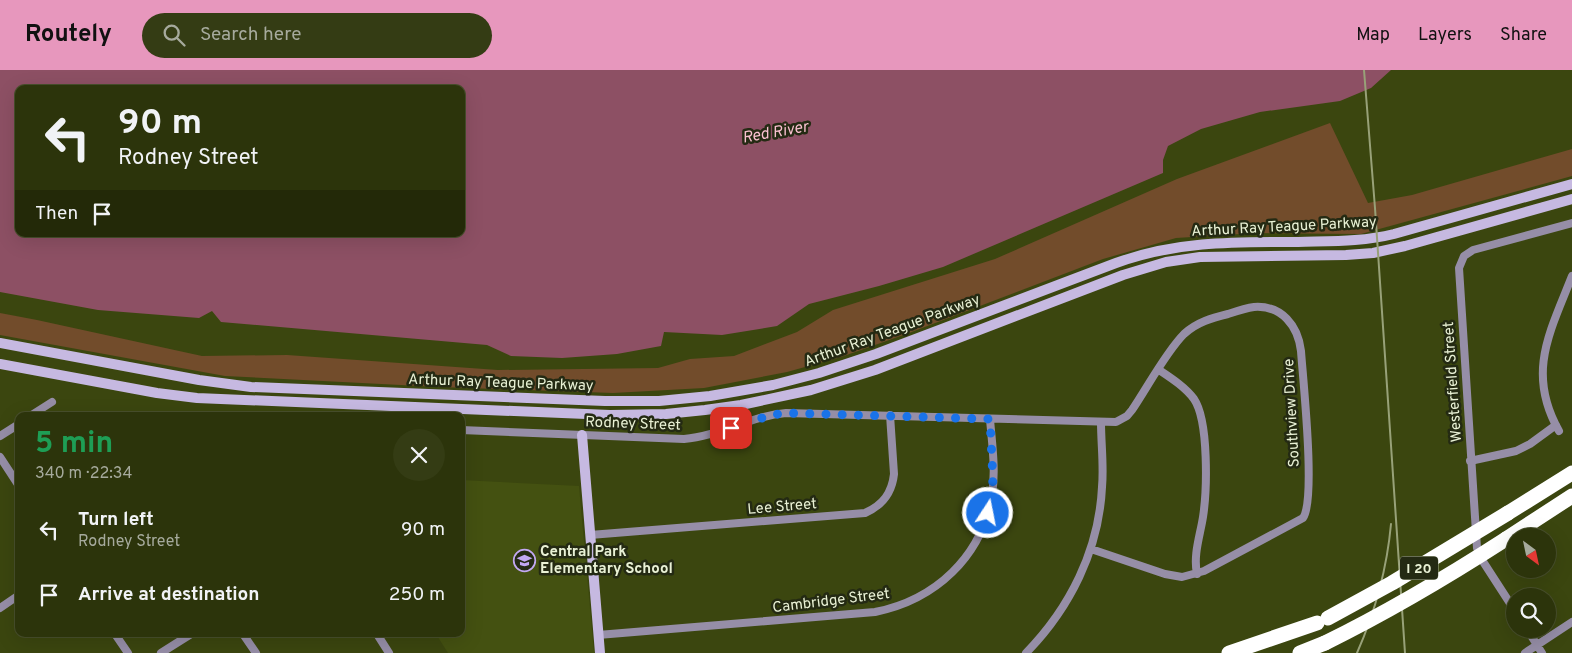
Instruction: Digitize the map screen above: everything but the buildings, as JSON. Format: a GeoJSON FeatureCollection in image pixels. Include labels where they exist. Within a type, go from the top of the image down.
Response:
{"type":"FeatureCollection","features":[{"type":"Feature","properties":{"kind":"highway","name":"I 20"},"geometry":{"type":"LineString","coordinates":[[1258,653],[1392,583],[1572,472]]}},
{"type":"Feature","properties":{"kind":"highway","name":"I 20"},"geometry":{"type":"LineString","coordinates":[[1300,653],[1356,628],[1435,583],[1572,496]]}},
{"type":"Feature","properties":{"kind":"highway"},"geometry":{"type":"LineString","coordinates":[[1229,653],[1322,620]]}},
{"type":"Feature","properties":{"kind":"highway"},"geometry":{"type":"LineString","coordinates":[[1307,653],[1325,643]]}},
{"type":"Feature","properties":{"kind":"street","name":"Arthur Ray Teague Parkway"},"geometry":{"type":"LineString","coordinates":[[0,343],[199,380],[251,387],[638,402],[687,399],[763,387],[830,370],[1124,260],[1156,250],[1216,242],[1344,241],[1373,238],[1394,234],[1572,184]]}},
{"type":"Feature","properties":{"kind":"street","name":"Arthur Ray Teague Parkway"},"geometry":{"type":"LineString","coordinates":[[0,364],[157,393],[203,398],[610,415],[666,414],[706,410],[780,398],[846,380],[1144,268],[1173,261],[1210,256],[1346,255],[1373,253],[1405,246],[1572,199]]}},
{"type":"Feature","properties":{"kind":"street","name":"Westerfield Street"},"geometry":{"type":"LineString","coordinates":[[1506,596],[1478,551],[1470,461],[1460,263],[1466,253],[1473,250],[1572,223]]}},
{"type":"Feature","properties":{"kind":"street"},"geometry":{"type":"LineString","coordinates":[[1470,461],[1516,451],[1557,428],[1544,396],[1543,364],[1549,335],[1572,276]]}},
{"type":"Feature","properties":{"kind":"street","name":"Southview Drive"},"geometry":{"type":"LineString","coordinates":[[1091,548],[1182,578],[1197,574],[1303,518],[1306,514],[1308,500],[1308,466],[1301,351],[1298,334],[1288,319],[1272,309],[1259,307],[1246,309],[1210,319],[1190,329],[1175,345],[1127,416],[1116,422],[1101,422]]}},
{"type":"Feature","properties":{"kind":"street"},"geometry":{"type":"LineString","coordinates":[[1158,370],[1178,383],[1191,395],[1201,414],[1204,487],[1203,514],[1195,558],[1197,574]]}},
{"type":"Feature","properties":{"kind":"street"},"geometry":{"type":"LineString","coordinates":[[36,412],[52,402]]}},
{"type":"Feature","properties":{"kind":"street","name":"Rodney Street"},"geometry":{"type":"LineString","coordinates":[[465,430],[684,439],[705,436],[778,414],[890,415],[1101,422]]}},
{"type":"Feature","properties":{"kind":"street","name":"Lee Street"},"geometry":{"type":"LineString","coordinates":[[590,535],[865,512],[880,504],[891,490],[893,483],[890,415]]}},
{"type":"Feature","properties":{"kind":"street","name":"Cambridge Street"},"geometry":{"type":"LineString","coordinates":[[598,635],[875,612],[903,604],[926,594],[958,566],[977,540],[983,528],[992,496],[990,419]]}},
{"type":"Feature","properties":{"kind":"street"},"geometry":{"type":"LineString","coordinates":[[1026,653],[1052,624],[1064,605],[1082,573],[1091,548],[1100,512],[1102,486],[1101,422]]}},
{"type":"Feature","properties":{"kind":"street"},"geometry":{"type":"LineString","coordinates":[[0,436],[15,427]]}},
{"type":"Feature","properties":{"kind":"street"},"geometry":{"type":"LineString","coordinates":[[582,436],[600,653]]}},
{"type":"Feature","properties":{"kind":"street"},"geometry":{"type":"LineString","coordinates":[[0,457],[4,471],[15,482]]}},
{"type":"Feature","properties":{"kind":"street"},"geometry":{"type":"LineString","coordinates":[[0,608],[15,598]]}},
{"type":"Feature","properties":{"kind":"street"},"geometry":{"type":"LineString","coordinates":[[1525,653],[1572,622]]}},
{"type":"Feature","properties":{"kind":"street"},"geometry":{"type":"LineString","coordinates":[[117,637],[128,653]]}},
{"type":"Feature","properties":{"kind":"street"},"geometry":{"type":"LineString","coordinates":[[161,653],[186,637]]}},
{"type":"Feature","properties":{"kind":"street"},"geometry":{"type":"LineString","coordinates":[[244,637],[256,653]]}},
{"type":"Feature","properties":{"kind":"street"},"geometry":{"type":"LineString","coordinates":[[379,637],[389,653]]}},
{"type":"Feature","properties":{"kind":"street"},"geometry":{"type":"LineString","coordinates":[[1533,638],[1542,653]]}},
{"type":"Feature","properties":{"kind":"shaded area"},"geometry":{"type":"Polygon","coordinates":[[[1330,123],[1368,203],[1412,195],[1572,149],[1572,176],[1361,234],[1256,233],[1176,238],[1103,259],[841,357],[787,372],[704,388],[613,393],[440,387],[225,376],[0,335],[0,313],[202,356],[287,355],[498,370],[658,368],[690,359],[734,356],[797,332],[833,310],[995,259],[1177,179],[1330,123]]]}},
{"type":"Feature","properties":{"kind":"shaded area","name":"Central Park Elementary School"},"geometry":{"type":"Polygon","coordinates":[[[465,480],[579,486],[594,653],[448,653],[438,637],[465,637],[465,480]]]}},
{"type":"Feature","properties":{"kind":"water","name":"Red River"},"geometry":{"type":"Polygon","coordinates":[[[0,70],[1391,70],[1371,88],[1340,101],[1260,112],[1201,129],[1168,146],[1163,160],[1163,173],[943,267],[809,304],[777,326],[722,335],[664,332],[661,346],[617,354],[562,358],[511,356],[487,345],[221,322],[212,311],[199,318],[98,310],[0,292],[0,70]]]}},
{"type":"Feature","properties":{"kind":"railway"},"geometry":{"type":"LineString","coordinates":[[1364,70],[1405,653]]}},
{"type":"Feature","properties":{"kind":"railway"},"geometry":{"type":"LineString","coordinates":[[1357,653],[1379,590],[1387,557],[1391,524]]}},
{"type":"Feature","properties":{"kind":"place","name":"Central Park Elementary School"},"geometry":{"type":"Point","coordinates":[524,560]}},
{"type":"Feature","properties":{"kind":"route"},"geometry":{"type":"LineString","coordinates":[[731,428],[771,415],[786,413],[990,419],[993,480],[988,513]]}}]}
